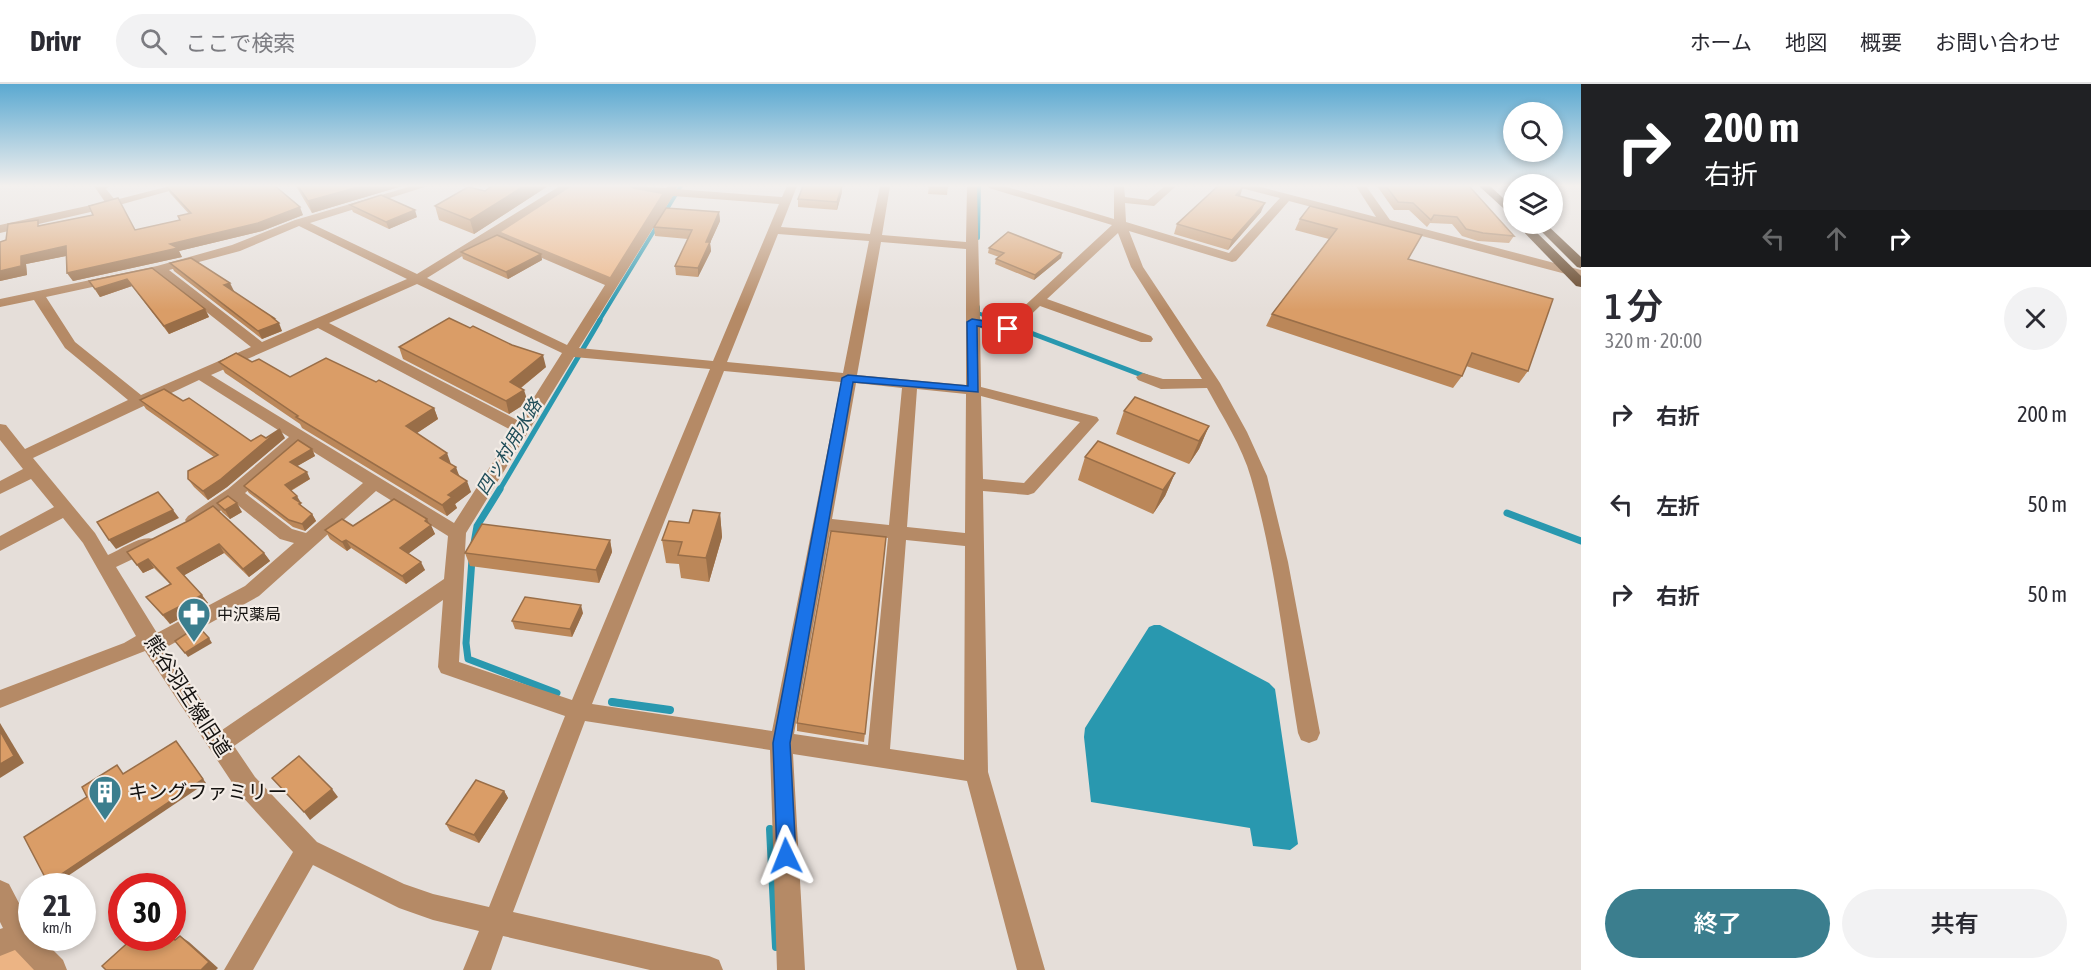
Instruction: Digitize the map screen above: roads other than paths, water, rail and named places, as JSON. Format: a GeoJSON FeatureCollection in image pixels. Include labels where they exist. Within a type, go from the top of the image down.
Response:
{"type":"FeatureCollection","features":[{"type":"Feature","properties":{"kind":"highway"},"geometry":{"type":"LineString","coordinates":[[1533,234],[1575,273],[1581,283]]}},
{"type":"Feature","properties":{"kind":"highway"},"geometry":{"type":"LineString","coordinates":[[1550,234],[1581,264]]}},
{"type":"Feature","properties":{"kind":"street"},"geometry":{"type":"LineString","coordinates":[[0,303],[159,269],[236,248],[286,227]]}},
{"type":"Feature","properties":{"kind":"street"},"geometry":{"type":"LineString","coordinates":[[310,227],[571,352],[974,390],[1091,420],[1028,489],[974,484]]}},
{"type":"Feature","properties":{"kind":"street"},"geometry":{"type":"LineString","coordinates":[[0,488],[30,463],[139,401],[417,279],[501,227]]}},
{"type":"Feature","properties":{"kind":"street"},"geometry":{"type":"LineString","coordinates":[[647,227],[571,352],[520,428],[457,533],[448,667],[578,711],[976,772]]}},
{"type":"Feature","properties":{"kind":"street"},"geometry":{"type":"LineString","coordinates":[[791,970],[781,743],[877,227]]}},
{"type":"Feature","properties":{"kind":"street"},"geometry":{"type":"LineString","coordinates":[[972,227],[976,772],[1031,970]]}},
{"type":"Feature","properties":{"kind":"street"},"geometry":{"type":"LineString","coordinates":[[972,322],[1008,329],[1116,227]]}},
{"type":"Feature","properties":{"kind":"street"},"geometry":{"type":"LineString","coordinates":[[1121,227],[1137,267],[1212,383],[1239,432],[1259,476],[1279,561],[1309,733]]}},
{"type":"Feature","properties":{"kind":"street"},"geometry":{"type":"LineString","coordinates":[[1131,227],[1232,258],[1260,227]]}},
{"type":"Feature","properties":{"kind":"street"},"geometry":{"type":"LineString","coordinates":[[1405,227],[1575,273]]}},
{"type":"Feature","properties":{"kind":"street"},"geometry":{"type":"LineString","coordinates":[[477,970],[578,711],[775,230],[972,246]]}},
{"type":"Feature","properties":{"kind":"street"},"geometry":{"type":"LineString","coordinates":[[492,233],[612,283]]}},
{"type":"Feature","properties":{"kind":"street"},"geometry":{"type":"LineString","coordinates":[[159,269],[260,347]]}},
{"type":"Feature","properties":{"kind":"street"},"geometry":{"type":"LineString","coordinates":[[38,295],[70,345],[139,401]]}},
{"type":"Feature","properties":{"kind":"street"},"geometry":{"type":"LineString","coordinates":[[1039,301],[1146,339]]}},
{"type":"Feature","properties":{"kind":"street"},"geometry":{"type":"LineString","coordinates":[[317,322],[520,428]]}},
{"type":"Feature","properties":{"kind":"street"},"geometry":{"type":"LineString","coordinates":[[200,374],[457,533]]}},
{"type":"Feature","properties":{"kind":"street"},"geometry":{"type":"LineString","coordinates":[[1143,377],[1161,384],[1212,383]]}},
{"type":"Feature","properties":{"kind":"street"},"geometry":{"type":"LineString","coordinates":[[878,757],[910,385]]}},
{"type":"Feature","properties":{"kind":"street","name":"熊谷羽生線旧道"},"geometry":{"type":"LineString","coordinates":[[0,429],[89,538],[151,642],[247,785],[309,850],[399,895],[433,907],[709,970]]}},
{"type":"Feature","properties":{"kind":"street"},"geometry":{"type":"LineString","coordinates":[[104,565],[173,531],[234,493],[300,436]]}},
{"type":"Feature","properties":{"kind":"street"},"geometry":{"type":"LineString","coordinates":[[0,699],[151,642],[252,591],[374,483]]}},
{"type":"Feature","properties":{"kind":"street"},"geometry":{"type":"LineString","coordinates":[[234,493],[286,534],[310,540]]}},
{"type":"Feature","properties":{"kind":"street"},"geometry":{"type":"LineString","coordinates":[[0,544],[66,509]]}},
{"type":"Feature","properties":{"kind":"street"},"geometry":{"type":"LineString","coordinates":[[822,524],[975,541]]}},
{"type":"Feature","properties":{"kind":"street"},"geometry":{"type":"LineString","coordinates":[[219,744],[453,583]]}},
{"type":"Feature","properties":{"kind":"street"},"geometry":{"type":"LineString","coordinates":[[238,970],[309,850]]}},
{"type":"Feature","properties":{"kind":"street"},"geometry":{"type":"LineString","coordinates":[[0,894],[9,938],[53,970]]}},
{"type":"Feature","properties":{"kind":"water"},"geometry":{"type":"Polygon","coordinates":[[[1160,625],[1269,683],[1275,689],[1298,844],[1290,850],[1253,846],[1250,828],[1091,802],[1085,728],[1149,627],[1160,625]]]}},
{"type":"Feature","properties":{"kind":"waterway","name":"四ッ村用水路"},"geometry":{"type":"LineString","coordinates":[[599,321],[656,227]]}},
{"type":"Feature","properties":{"kind":"waterway"},"geometry":{"type":"LineString","coordinates":[[978,227],[978,238]]}},
{"type":"Feature","properties":{"kind":"waterway"},"geometry":{"type":"LineString","coordinates":[[978,307],[978,313],[998,321]]}},
{"type":"Feature","properties":{"kind":"waterway","name":"四ッ村用水路"},"geometry":{"type":"LineString","coordinates":[[499,491],[600,320]]}},
{"type":"Feature","properties":{"kind":"waterway"},"geometry":{"type":"LineString","coordinates":[[995,320],[1000,322]]}},
{"type":"Feature","properties":{"kind":"waterway"},"geometry":{"type":"LineString","coordinates":[[1023,330],[1147,377]]}},
{"type":"Feature","properties":{"kind":"waterway","name":"四ッ村用水路"},"geometry":{"type":"LineString","coordinates":[[474,543],[477,526],[500,489]]}},
{"type":"Feature","properties":{"kind":"waterway"},"geometry":{"type":"LineString","coordinates":[[1507,513],[1581,541]]}},
{"type":"Feature","properties":{"kind":"waterway","name":"四ッ村用水路"},"geometry":{"type":"LineString","coordinates":[[472,559],[466,643],[468,659],[557,693]]}},
{"type":"Feature","properties":{"kind":"waterway","name":"四ッ村用水路"},"geometry":{"type":"LineString","coordinates":[[621,703],[612,702],[670,710]]}},
{"type":"Feature","properties":{"kind":"waterway","name":"四ッ村用水路"},"geometry":{"type":"LineString","coordinates":[[770,829],[776,947]]}},
{"type":"Feature","properties":{"kind":"place","name":"中沢薬局"},"geometry":{"type":"Point","coordinates":[194,643]}},
{"type":"Feature","properties":{"kind":"place","name":"キングファミリー"},"geometry":{"type":"Point","coordinates":[105,821]}}]}
